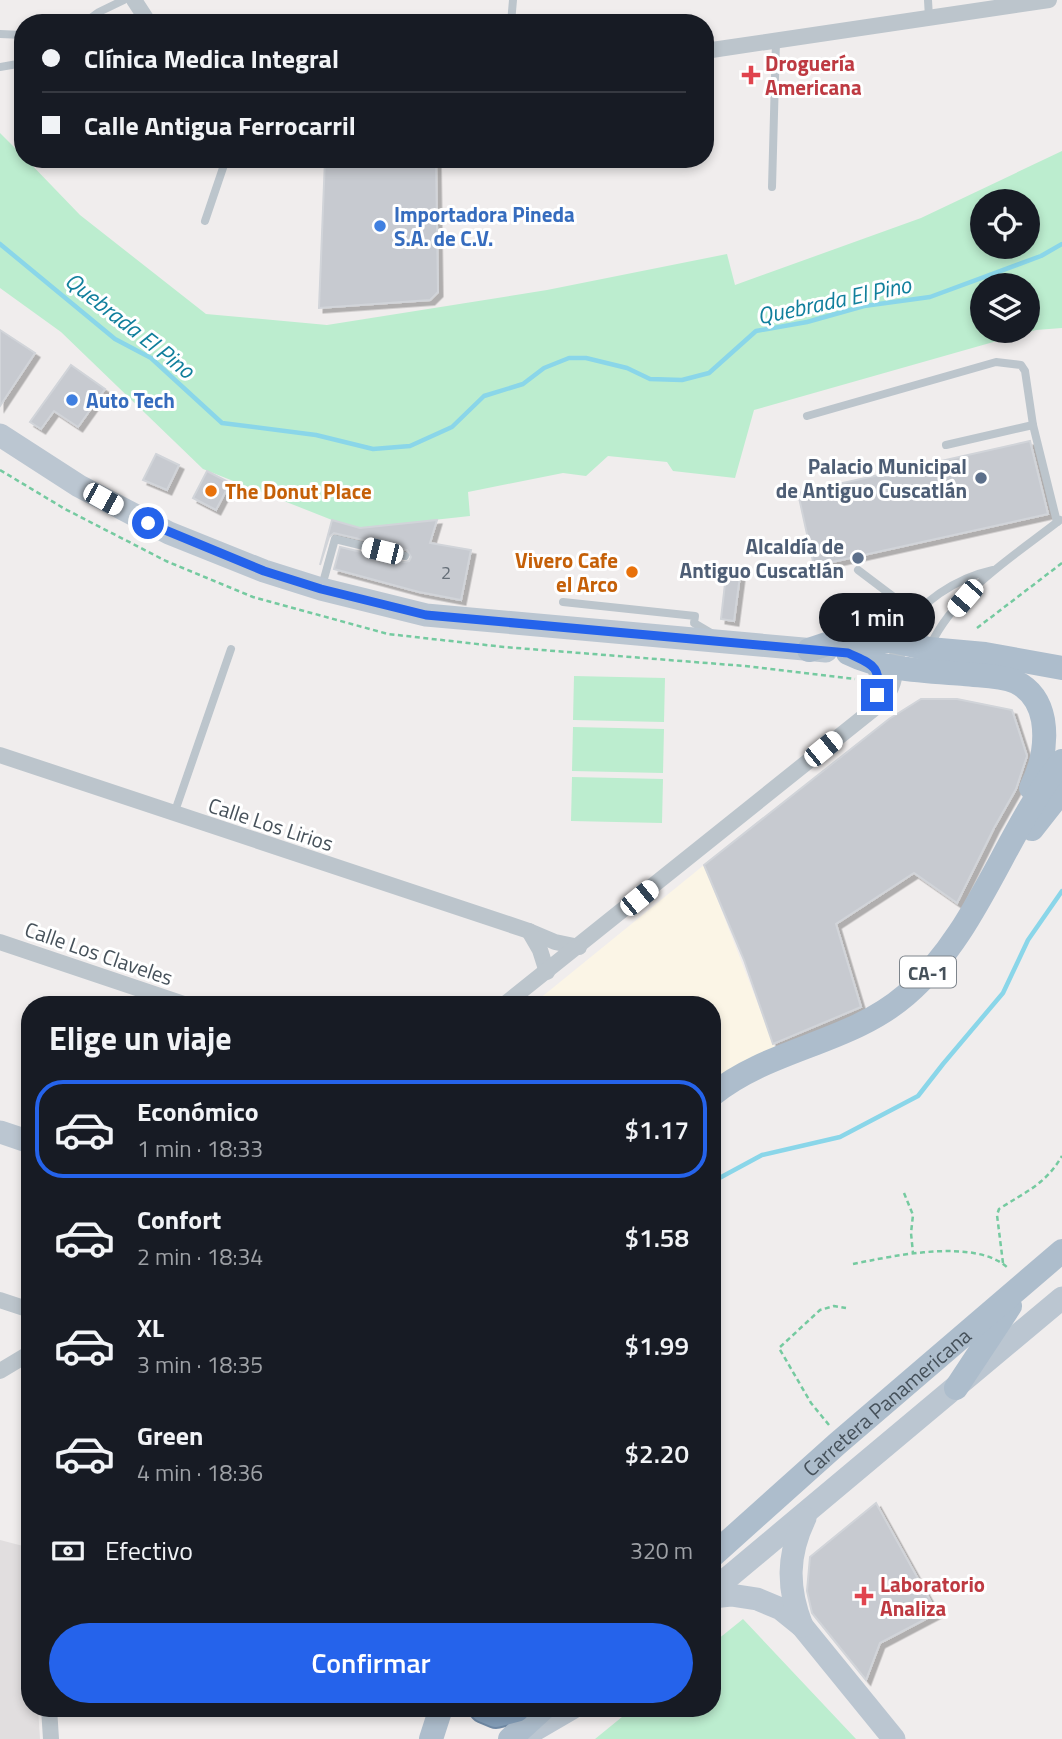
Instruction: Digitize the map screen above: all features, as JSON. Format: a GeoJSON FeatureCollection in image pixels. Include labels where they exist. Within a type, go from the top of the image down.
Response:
{"type":"FeatureCollection","features":[{"type":"Feature","properties":{"kind":"main road"},"geometry":{"type":"LineString","coordinates":[[0,435],[79,486],[169,533],[264,571],[321,589],[426,615],[809,650],[859,657],[929,649]]}},
{"type":"Feature","properties":{"kind":"main road"},"geometry":{"type":"LineString","coordinates":[[809,650],[836,641],[1001,677],[1017,682],[1036,699],[1045,736],[1041,765],[1029,793],[1005,835],[982,893]]}},
{"type":"Feature","properties":{"kind":"main road"},"geometry":{"type":"LineString","coordinates":[[859,657],[859,648],[929,649],[985,654],[1062,668]]}},
{"type":"Feature","properties":{"kind":"main road"},"geometry":{"type":"LineString","coordinates":[[895,654],[1014,667],[1062,677]]}},
{"type":"Feature","properties":{"kind":"main road","name":"CA-1"},"geometry":{"type":"LineString","coordinates":[[721,1089],[757,1066],[844,1033],[875,1017],[916,985],[962,930],[1042,786],[1062,761]]}},
{"type":"Feature","properties":{"kind":"main road"},"geometry":{"type":"LineString","coordinates":[[962,930],[1062,791]]}},
{"type":"Feature","properties":{"kind":"main road"},"geometry":{"type":"LineString","coordinates":[[0,1132],[21,1139]]}},
{"type":"Feature","properties":{"kind":"main road","name":"Carretera Panamericana"},"geometry":{"type":"LineString","coordinates":[[721,1548],[837,1444],[1062,1251]]}},
{"type":"Feature","properties":{"kind":"main road"},"geometry":{"type":"LineString","coordinates":[[956,1388],[1007,1311],[1019,1287]]}},
{"type":"Feature","properties":{"kind":"main road","name":"Carretera Panamericana"},"geometry":{"type":"LineString","coordinates":[[721,1584],[956,1388],[1052,1313],[1062,1298]]}},
{"type":"Feature","properties":{"kind":"main road"},"geometry":{"type":"LineString","coordinates":[[802,1626],[793,1604],[791,1557],[797,1534],[807,1513]]}},
{"type":"Feature","properties":{"kind":"main road"},"geometry":{"type":"LineString","coordinates":[[721,1596],[757,1599],[781,1609],[802,1626],[894,1739]]}},
{"type":"Feature","properties":{"kind":"main road"},"geometry":{"type":"LineString","coordinates":[[431,1739],[439,1717]]}},
{"type":"Feature","properties":{"kind":"main road"},"geometry":{"type":"LineString","coordinates":[[510,1739],[534,1717]]}},
{"type":"Feature","properties":{"kind":"main road"},"geometry":{"type":"LineString","coordinates":[[519,1739],[557,1717]]}},
{"type":"Feature","properties":{"kind":"street"},"geometry":{"type":"LineString","coordinates":[[714,50],[1049,0]]}},
{"type":"Feature","properties":{"kind":"street"},"geometry":{"type":"LineString","coordinates":[[516,996],[891,692],[895,654]]}},
{"type":"Feature","properties":{"kind":"street"},"geometry":{"type":"LineString","coordinates":[[859,657],[874,666],[880,681],[877,695],[865,715]]}},
{"type":"Feature","properties":{"kind":"street","name":"Calle Los Lirios"},"geometry":{"type":"LineString","coordinates":[[0,755],[529,931],[555,942],[579,947]]}},
{"type":"Feature","properties":{"kind":"street"},"geometry":{"type":"LineString","coordinates":[[529,931],[540,950],[547,972]]}},
{"type":"Feature","properties":{"kind":"street","name":"Calle Los Claveles"},"geometry":{"type":"LineString","coordinates":[[0,942],[160,996]]}},
{"type":"Feature","properties":{"kind":"street"},"geometry":{"type":"LineString","coordinates":[[0,1300],[21,1307]]}},
{"type":"Feature","properties":{"kind":"street"},"geometry":{"type":"LineString","coordinates":[[0,1371],[21,1361]]}},
{"type":"Feature","properties":{"kind":"street"},"geometry":{"type":"LineString","coordinates":[[50,1717],[51,1739]]}},
{"type":"Feature","properties":{"kind":"lane"},"geometry":{"type":"LineString","coordinates":[[96,14],[124,0]]}},
{"type":"Feature","properties":{"kind":"lane"},"geometry":{"type":"LineString","coordinates":[[928,0],[929,18]]}},
{"type":"Feature","properties":{"kind":"lane"},"geometry":{"type":"LineString","coordinates":[[772,187],[776,41]]}},
{"type":"Feature","properties":{"kind":"lane"},"geometry":{"type":"LineString","coordinates":[[205,221],[223,168]]}},
{"type":"Feature","properties":{"kind":"lane"},"geometry":{"type":"LineString","coordinates":[[807,416],[996,362],[1014,363],[1025,370],[1033,425],[1060,521],[996,570],[965,598],[939,627],[929,649]]}},
{"type":"Feature","properties":{"kind":"lane"},"geometry":{"type":"LineString","coordinates":[[946,445],[1033,425]]}},
{"type":"Feature","properties":{"kind":"lane"},"geometry":{"type":"LineString","coordinates":[[321,589],[335,540],[405,556]]}},
{"type":"Feature","properties":{"kind":"lane"},"geometry":{"type":"LineString","coordinates":[[858,570],[915,613]]}},
{"type":"Feature","properties":{"kind":"lane"},"geometry":{"type":"LineString","coordinates":[[895,654],[915,613],[955,582],[996,570]]}},
{"type":"Feature","properties":{"kind":"lane"},"geometry":{"type":"LineString","coordinates":[[948,588],[965,598]]}},
{"type":"Feature","properties":{"kind":"lane"},"geometry":{"type":"LineString","coordinates":[[563,602],[695,616],[694,623],[729,643]]}},
{"type":"Feature","properties":{"kind":"lane"},"geometry":{"type":"LineString","coordinates":[[174,814],[231,649]]}},
{"type":"Feature","properties":{"kind":"path"},"geometry":{"type":"LineString","coordinates":[[977,628],[1062,563]]}},
{"type":"Feature","properties":{"kind":"path"},"geometry":{"type":"LineString","coordinates":[[1003,1263],[997,1215],[999,1209],[1034,1189],[1048,1177],[1062,1156]]}},
{"type":"Feature","properties":{"kind":"path"},"geometry":{"type":"LineString","coordinates":[[904,1193],[913,1215],[913,1253]]}},
{"type":"Feature","properties":{"kind":"path"},"geometry":{"type":"LineString","coordinates":[[853,1264],[913,1253],[972,1253],[994,1257],[1003,1263],[1019,1287]]}},
{"type":"Feature","properties":{"kind":"path"},"geometry":{"type":"LineString","coordinates":[[837,1444],[833,1431],[811,1403],[779,1348],[820,1310],[846,1308]]}},
{"type":"Feature","properties":{"kind":"shaded area"},"geometry":{"type":"Polygon","coordinates":[[[704,865],[775,1048],[721,1080],[721,996],[543,996],[704,865]]]}},
{"type":"Feature","properties":{"kind":"shaded area"},"geometry":{"type":"Polygon","coordinates":[[[0,1540],[21,1545],[21,1717],[39,1717],[40,1739],[0,1739],[0,1540]]]}},
{"type":"Feature","properties":{"kind":"green space"},"geometry":{"type":"Polygon","coordinates":[[[0,133],[14,147],[14,168],[35,168],[80,215],[206,314],[327,325],[547,290],[727,254],[735,285],[921,218],[970,195],[970,259],[1040,259],[1040,189],[982,189],[1062,151],[1062,328],[1040,330],[1040,273],[970,273],[970,343],[990,343],[754,410],[735,478],[673,471],[667,462],[608,456],[586,476],[563,473],[468,492],[470,516],[360,528],[332,520],[203,469],[61,332],[0,288],[0,133]]]}},
{"type":"Feature","properties":{"kind":"green space"},"geometry":{"type":"Polygon","coordinates":[[[574,676],[665,678],[664,722],[573,720],[574,676]]]}},
{"type":"Feature","properties":{"kind":"green space"},"geometry":{"type":"Polygon","coordinates":[[[573,727],[664,729],[663,773],[572,771],[573,727]]]}},
{"type":"Feature","properties":{"kind":"green space"},"geometry":{"type":"Polygon","coordinates":[[[572,777],[663,779],[662,823],[571,821],[572,777]]]}},
{"type":"Feature","properties":{"kind":"green space"},"geometry":{"type":"Polygon","coordinates":[[[743,1619],[856,1739],[595,1739],[622,1717],[721,1717],[721,1637],[743,1619]]]}},
{"type":"Feature","properties":{"kind":"building","name":"Importadora Pineda S.A. de C.V."},"geometry":{"type":"Polygon","coordinates":[[[325,168],[436,168],[438,292],[430,300],[319,308],[325,168]]]}},
{"type":"Feature","properties":{"kind":"building"},"geometry":{"type":"Polygon","coordinates":[[[0,330],[35,353],[0,406],[0,330]]]}},
{"type":"Feature","properties":{"kind":"building","name":"Auto Tech"},"geometry":{"type":"Polygon","coordinates":[[[71,365],[105,389],[78,427],[54,411],[41,429],[30,422],[71,365]]]}},
{"type":"Feature","properties":{"kind":"building"},"geometry":{"type":"Polygon","coordinates":[[[1030,441],[1048,514],[814,566],[798,493],[1030,441]]]}},
{"type":"Feature","properties":{"kind":"building"},"geometry":{"type":"Polygon","coordinates":[[[156,454],[179,465],[167,490],[143,480],[156,454]]]}},
{"type":"Feature","properties":{"kind":"building","name":"The Donut Place"},"geometry":{"type":"Polygon","coordinates":[[[207,471],[230,483],[216,510],[193,498],[207,471]]]}},
{"type":"Feature","properties":{"kind":"building"},"geometry":{"type":"Polygon","coordinates":[[[332,520],[360,528],[437,520],[430,543],[471,550],[461,600],[419,592],[334,569],[340,547],[404,562],[411,557],[407,550],[334,533],[329,537],[320,565],[332,520]]]}},
{"type":"Feature","properties":{"kind":"building"},"geometry":{"type":"Polygon","coordinates":[[[727,566],[741,568],[734,621],[721,619],[727,566]]]}},
{"type":"Feature","properties":{"kind":"building"},"geometry":{"type":"Polygon","coordinates":[[[921,699],[957,699],[1012,710],[1027,756],[1016,789],[957,903],[914,873],[836,924],[861,1007],[773,1044],[744,960],[704,865],[889,719],[921,699]]]}},
{"type":"Feature","properties":{"kind":"building"},"geometry":{"type":"Polygon","coordinates":[[[876,1503],[937,1613],[880,1643],[866,1680],[812,1613],[807,1591],[810,1557],[876,1503]]]}},
{"type":"Feature","properties":{"kind":"waterway","name":"Quebrada El Pino"},"geometry":{"type":"LineString","coordinates":[[0,244],[115,339],[151,358],[222,423],[316,435],[373,449],[410,446],[452,427],[484,396],[523,384],[544,368],[569,358],[586,358],[627,368],[650,379],[682,380],[709,373],[756,331],[807,322],[864,306],[930,297],[1041,256],[1062,244]]}},
{"type":"Feature","properties":{"kind":"waterway"},"geometry":{"type":"LineString","coordinates":[[721,1177],[762,1155],[840,1137],[918,1096],[1003,993],[1028,940],[1062,891]]}},
{"type":"Feature","properties":{"kind":"place","name":"Droguería Americana"},"geometry":{"type":"Point","coordinates":[751,75]}},
{"type":"Feature","properties":{"kind":"place","name":"Importadora Pineda S.A. de C.V."},"geometry":{"type":"Point","coordinates":[380,226]}},
{"type":"Feature","properties":{"kind":"place","name":"Auto Tech"},"geometry":{"type":"Point","coordinates":[72,400]}},
{"type":"Feature","properties":{"kind":"place","name":"Palacio Municipal de Antiguo Cuscatlán"},"geometry":{"type":"Point","coordinates":[981,478]}},
{"type":"Feature","properties":{"kind":"place","name":"The Donut Place"},"geometry":{"type":"Point","coordinates":[211,491]}},
{"type":"Feature","properties":{"kind":"place","name":"Alcaldía de Antiguo Cuscatlán"},"geometry":{"type":"Point","coordinates":[858,558]}},
{"type":"Feature","properties":{"kind":"place","name":"Vivero Cafe el Arco"},"geometry":{"type":"Point","coordinates":[632,572]}},
{"type":"Feature","properties":{"kind":"place","name":"Laboratorio Analiza"},"geometry":{"type":"Point","coordinates":[864,1596]}},
{"type":"Feature","properties":{"kind":"route"},"geometry":{"type":"LineString","coordinates":[[148,523],[264,571],[321,589],[426,615],[848,653],[869,661],[874,666],[880,681],[877,695]]}}]}
